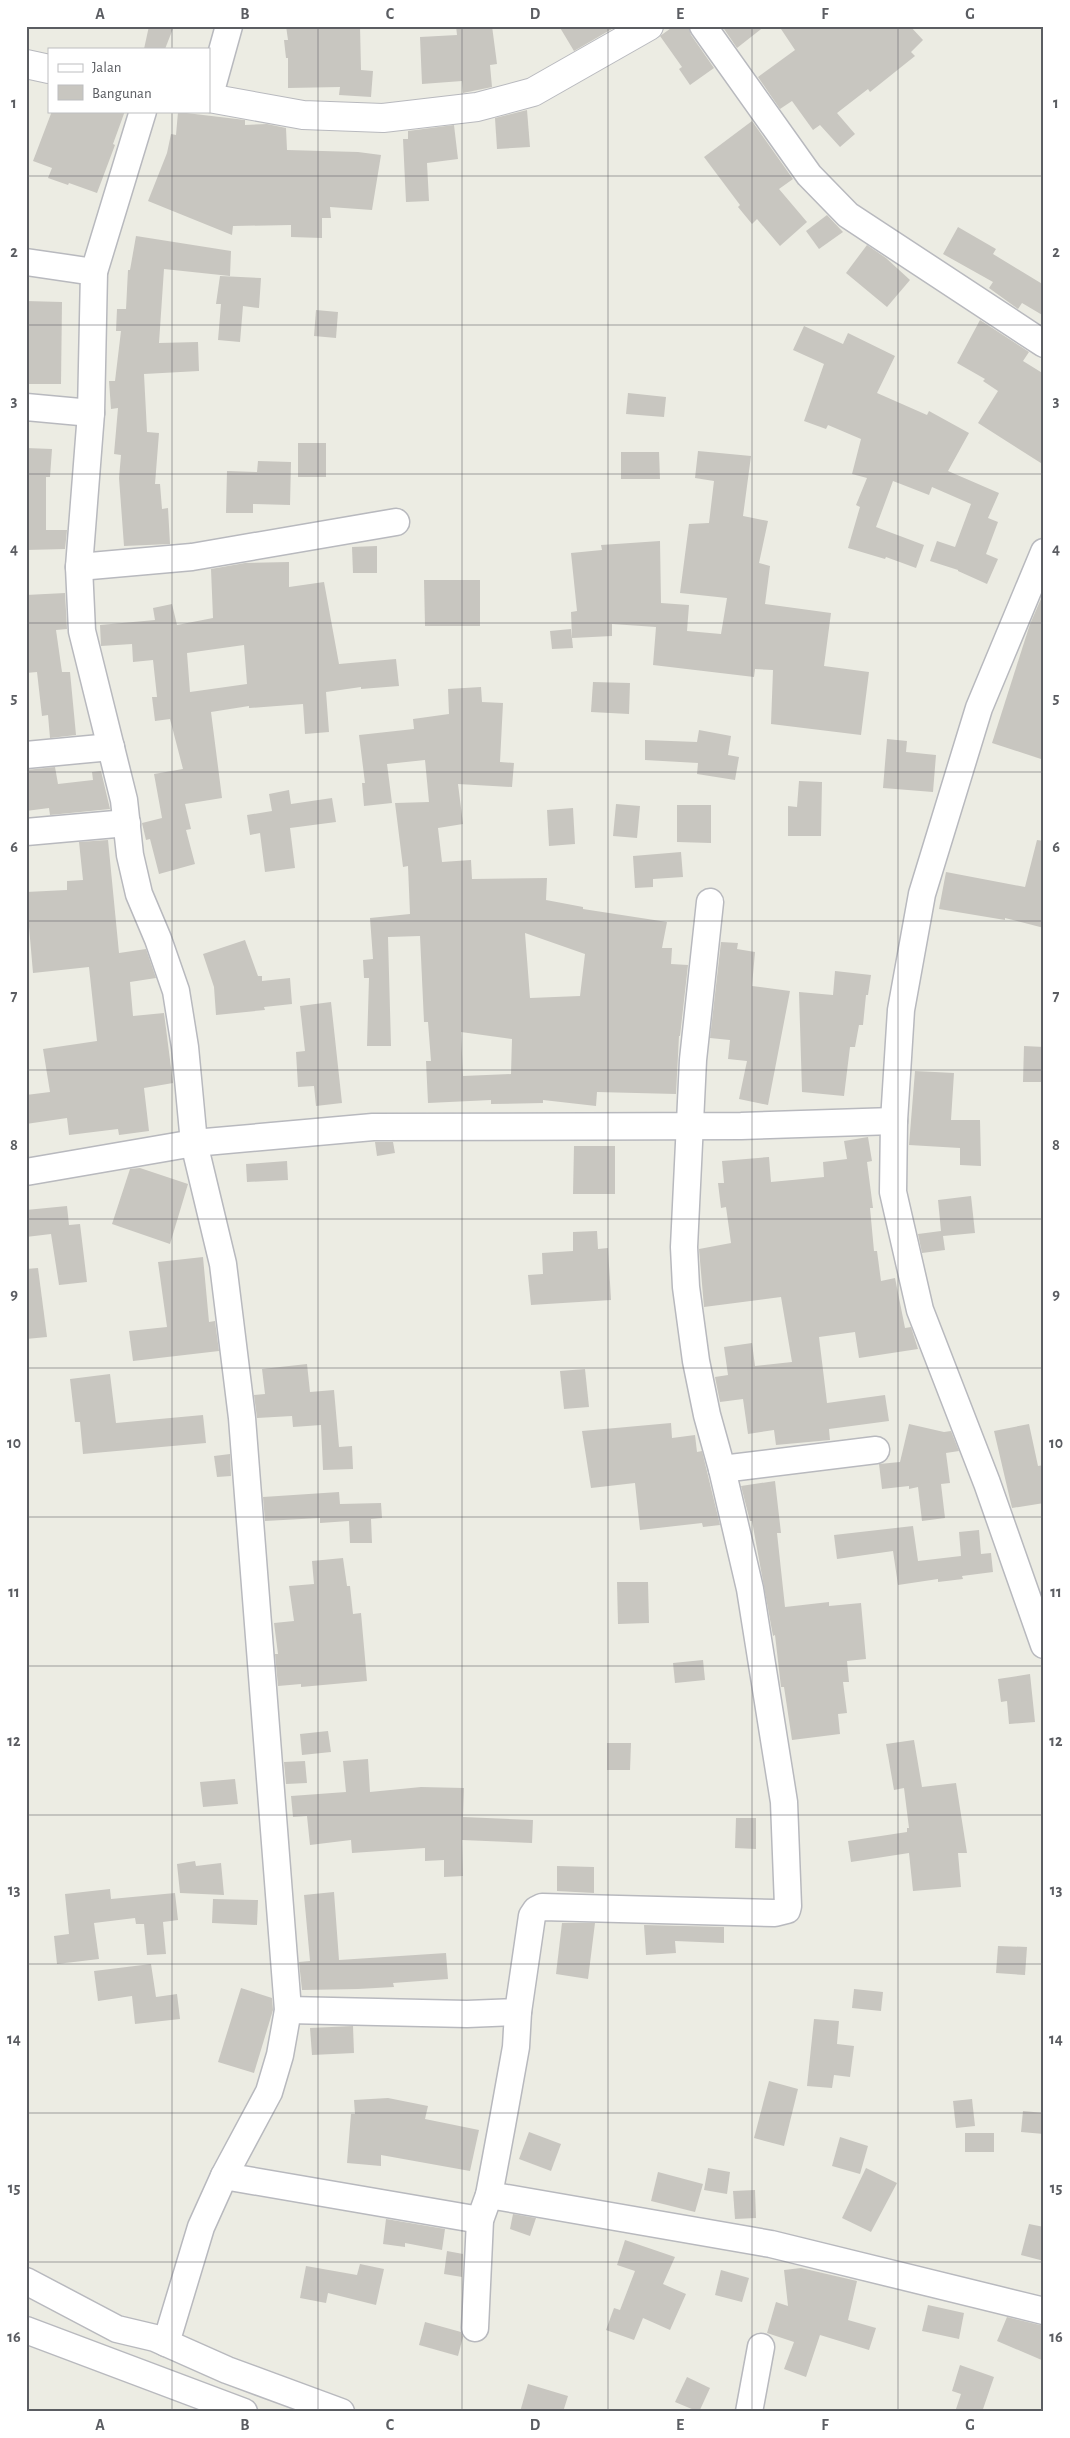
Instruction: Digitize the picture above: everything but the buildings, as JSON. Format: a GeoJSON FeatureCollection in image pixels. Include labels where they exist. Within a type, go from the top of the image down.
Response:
{"type":"FeatureCollection","features":[{"type":"Feature","properties":{"kind":"street"},"geometry":{"type":"LineString","coordinates":[[210,94],[229,26]]}},
{"type":"Feature","properties":{"kind":"street"},"geometry":{"type":"LineString","coordinates":[[702,26],[809,176],[848,215],[1044,344]]}},
{"type":"Feature","properties":{"kind":"street"},"geometry":{"type":"LineString","coordinates":[[210,98],[303,115],[383,118],[477,107],[532,92],[639,28]]}},
{"type":"Feature","properties":{"kind":"street"},"geometry":{"type":"LineString","coordinates":[[26,64],[48,69]]}},
{"type":"Feature","properties":{"kind":"street"},"geometry":{"type":"LineString","coordinates":[[143,112],[94,272],[91,413],[79,566],[82,631],[124,800],[130,855],[139,894],[158,939],[176,991],[185,1046],[194,1143],[223,1264],[242,1418],[288,2010],[280,2055],[269,2092],[224,2176],[201,2227],[166,2343]]}},
{"type":"Feature","properties":{"kind":"street"},"geometry":{"type":"LineString","coordinates":[[26,262],[94,272]]}},
{"type":"Feature","properties":{"kind":"street"},"geometry":{"type":"LineString","coordinates":[[26,406],[91,413]]}},
{"type":"Feature","properties":{"kind":"street"},"geometry":{"type":"LineString","coordinates":[[79,566],[192,556],[396,522]]}},
{"type":"Feature","properties":{"kind":"street"},"geometry":{"type":"LineString","coordinates":[[1044,552],[979,708],[922,894],[901,1010],[894,1121],[894,1192],[920,1310],[987,1483],[1044,1645]]}},
{"type":"Feature","properties":{"kind":"street"},"geometry":{"type":"LineString","coordinates":[[26,755],[111,746]]}},
{"type":"Feature","properties":{"kind":"street"},"geometry":{"type":"LineString","coordinates":[[26,832],[127,823]]}},
{"type":"Feature","properties":{"kind":"street"},"geometry":{"type":"LineString","coordinates":[[475,2328],[480,2220],[489,2195],[516,2047],[518,2012],[532,1916],[538,1908],[775,1913],[787,1910],[788,1906],[784,1802],[750,1588],[722,1469],[707,1415],[696,1361],[686,1286],[684,1247],[694,1050],[710,902]]}},
{"type":"Feature","properties":{"kind":"street"},"geometry":{"type":"LineString","coordinates":[[26,1172],[194,1143],[373,1127],[741,1126],[894,1121]]}},
{"type":"Feature","properties":{"kind":"street"},"geometry":{"type":"LineString","coordinates":[[722,1469],[876,1450]]}},
{"type":"Feature","properties":{"kind":"street"},"geometry":{"type":"LineString","coordinates":[[288,2010],[467,2014],[518,2012]]}},
{"type":"Feature","properties":{"kind":"street"},"geometry":{"type":"LineString","coordinates":[[224,2176],[480,2220]]}},
{"type":"Feature","properties":{"kind":"street"},"geometry":{"type":"LineString","coordinates":[[489,2195],[771,2244],[1044,2311]]}},
{"type":"Feature","properties":{"kind":"street"},"geometry":{"type":"LineString","coordinates":[[26,2281],[117,2329],[166,2343],[227,2370],[340,2412]]}},
{"type":"Feature","properties":{"kind":"street"},"geometry":{"type":"LineString","coordinates":[[26,2330],[244,2412]]}},
{"type":"Feature","properties":{"kind":"street"},"geometry":{"type":"LineString","coordinates":[[749,2412],[761,2347]]}}]}
